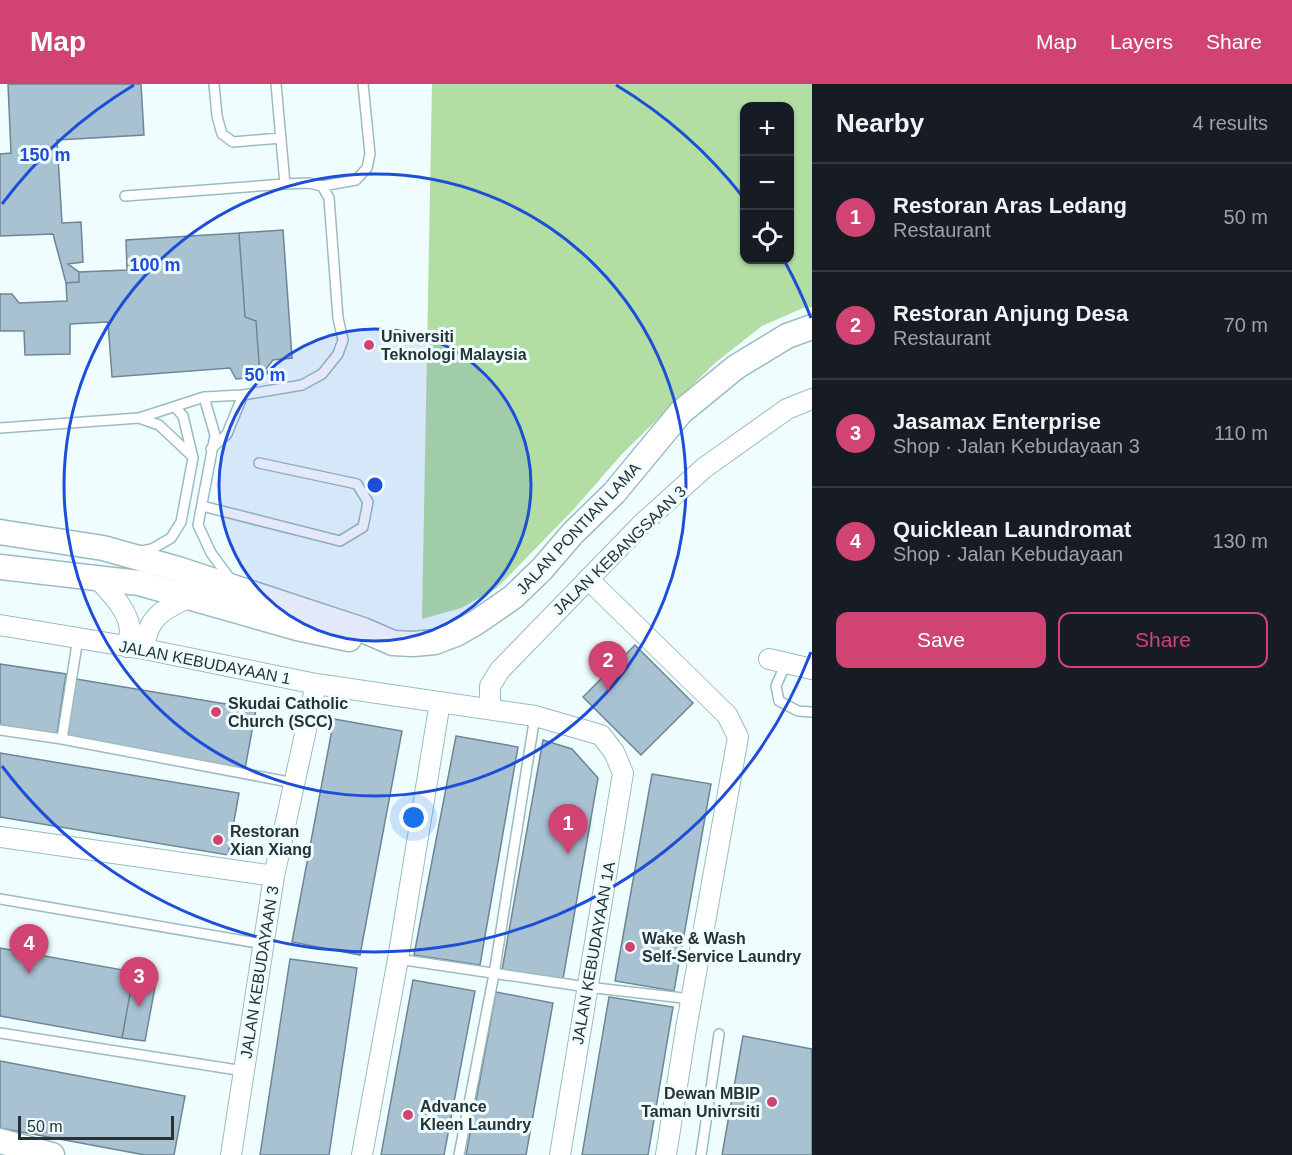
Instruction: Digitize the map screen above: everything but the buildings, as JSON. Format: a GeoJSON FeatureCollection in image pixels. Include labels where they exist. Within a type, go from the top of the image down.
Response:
{"type":"FeatureCollection","features":[{"type":"Feature","properties":{"kind":"street","name":"JALAN PONTIAN LAMA"},"geometry":{"type":"LineString","coordinates":[[0,532],[103,548],[178,569],[363,630],[393,643],[435,642],[456,634],[513,597],[614,493],[681,412],[736,367],[787,336],[812,327]]}},
{"type":"Feature","properties":{"kind":"street","name":"JALAN KEBANGSAAN 3"},"geometry":{"type":"LineString","coordinates":[[490,708],[490,686],[500,670],[643,523],[704,468],[787,410],[812,399]]}},
{"type":"Feature","properties":{"kind":"street"},"geometry":{"type":"LineString","coordinates":[[0,567],[139,583],[297,628],[359,641],[393,643]]}},
{"type":"Feature","properties":{"kind":"street"},"geometry":{"type":"LineString","coordinates":[[96,577],[120,605],[137,640],[162,611],[191,597]]}},
{"type":"Feature","properties":{"kind":"street"},"geometry":{"type":"LineString","coordinates":[[588,579],[727,715],[738,737],[666,1155]]}},
{"type":"Feature","properties":{"kind":"street","name":"JALAN KEBUDAYAAN 1"},"geometry":{"type":"LineString","coordinates":[[0,625],[78,638],[137,640],[315,684],[535,716],[601,735],[614,752]]}},
{"type":"Feature","properties":{"kind":"street"},"geometry":{"type":"LineString","coordinates":[[778,661],[812,669]]}},
{"type":"Feature","properties":{"kind":"street","name":"JALAN KEBUDAYAAN 3"},"geometry":{"type":"LineString","coordinates":[[231,1155],[274,876],[315,684]]}},
{"type":"Feature","properties":{"kind":"street"},"geometry":{"type":"LineString","coordinates":[[362,1155],[398,959],[440,702]]}},
{"type":"Feature","properties":{"kind":"street","name":"JALAN KEBUDAYAAN 1A"},"geometry":{"type":"LineString","coordinates":[[560,1155],[623,773],[614,752]]}},
{"type":"Feature","properties":{"kind":"street"},"geometry":{"type":"LineString","coordinates":[[0,837],[274,876]]}},
{"type":"Feature","properties":{"kind":"street"},"geometry":{"type":"LineString","coordinates":[[0,1141],[52,1155]]}},
{"type":"Feature","properties":{"kind":"lane"},"geometry":{"type":"LineString","coordinates":[[214,84],[217,116],[222,134],[232,142],[281,138]]}},
{"type":"Feature","properties":{"kind":"lane"},"geometry":{"type":"LineString","coordinates":[[276,84],[285,184]]}},
{"type":"Feature","properties":{"kind":"lane"},"geometry":{"type":"LineString","coordinates":[[125,196],[285,184],[309,183],[322,186],[356,180],[367,168],[370,154],[363,84]]}},
{"type":"Feature","properties":{"kind":"lane"},"geometry":{"type":"LineString","coordinates":[[0,428],[139,418],[204,397],[303,385],[322,374],[338,354],[343,340],[338,318],[329,198],[322,186]]}},
{"type":"Feature","properties":{"kind":"lane"},"geometry":{"type":"LineString","coordinates":[[211,449],[227,434],[243,394]]}},
{"type":"Feature","properties":{"kind":"lane"},"geometry":{"type":"LineString","coordinates":[[204,397],[214,435],[198,525],[211,553],[225,574],[243,591]]}},
{"type":"Feature","properties":{"kind":"lane"},"geometry":{"type":"LineString","coordinates":[[103,548],[129,553],[152,549],[171,538],[181,522],[193,458],[183,416],[175,407]]}},
{"type":"Feature","properties":{"kind":"lane"},"geometry":{"type":"LineString","coordinates":[[139,418],[159,425],[193,458]]}},
{"type":"Feature","properties":{"kind":"lane"},"geometry":{"type":"LineString","coordinates":[[202,506],[340,541],[363,527],[368,502],[357,484],[259,463]]}},
{"type":"Feature","properties":{"kind":"lane"},"geometry":{"type":"LineString","coordinates":[[62,739],[78,638]]}},
{"type":"Feature","properties":{"kind":"lane"},"geometry":{"type":"LineString","coordinates":[[778,661],[776,686],[779,701],[798,711],[812,712]]}},
{"type":"Feature","properties":{"kind":"lane"},"geometry":{"type":"LineString","coordinates":[[459,1155],[494,974],[535,716]]}},
{"type":"Feature","properties":{"kind":"lane"},"geometry":{"type":"LineString","coordinates":[[0,730],[62,739],[294,783]]}},
{"type":"Feature","properties":{"kind":"lane"},"geometry":{"type":"LineString","coordinates":[[0,899],[263,944]]}},
{"type":"Feature","properties":{"kind":"lane"},"geometry":{"type":"LineString","coordinates":[[398,959],[587,987],[692,999]]}},
{"type":"Feature","properties":{"kind":"lane"},"geometry":{"type":"LineString","coordinates":[[0,1033],[244,1071]]}},
{"type":"Feature","properties":{"kind":"lane"},"geometry":{"type":"LineString","coordinates":[[701,1155],[719,1034]]}},
{"type":"Feature","properties":{"kind":"green space"},"geometry":{"type":"Polygon","coordinates":[[[432,84],[812,84],[812,307],[803,308],[762,326],[715,363],[622,454],[574,509],[497,588],[461,608],[422,619],[432,84]]]}},
{"type":"Feature","properties":{"kind":"place","name":"Universiti Teknologi Malaysia"},"geometry":{"type":"Point","coordinates":[369,345]}},
{"type":"Feature","properties":{"kind":"place","name":"Restoran Anjung Desa"},"geometry":{"type":"Point","coordinates":[608,691]}},
{"type":"Feature","properties":{"kind":"place","name":"Skudai Catholic Church (SCC)"},"geometry":{"type":"Point","coordinates":[216,712]}},
{"type":"Feature","properties":{"kind":"place","name":"Restoran Xian Xiang"},"geometry":{"type":"Point","coordinates":[218,840]}},
{"type":"Feature","properties":{"kind":"place","name":"Restoran Aras Ledang"},"geometry":{"type":"Point","coordinates":[568,854]}},
{"type":"Feature","properties":{"kind":"place","name":"Wake & Wash Self-Service Laundry"},"geometry":{"type":"Point","coordinates":[630,947]}},
{"type":"Feature","properties":{"kind":"place","name":"Quicklean Laundromat"},"geometry":{"type":"Point","coordinates":[29,974]}},
{"type":"Feature","properties":{"kind":"place","name":"Jasamax Enterprise"},"geometry":{"type":"Point","coordinates":[139,1007]}},
{"type":"Feature","properties":{"kind":"place","name":"Dewan MBIP Taman Univrsiti"},"geometry":{"type":"Point","coordinates":[772,1102]}},
{"type":"Feature","properties":{"kind":"place","name":"Advance Kleen Laundry"},"geometry":{"type":"Point","coordinates":[408,1115]}}]}
